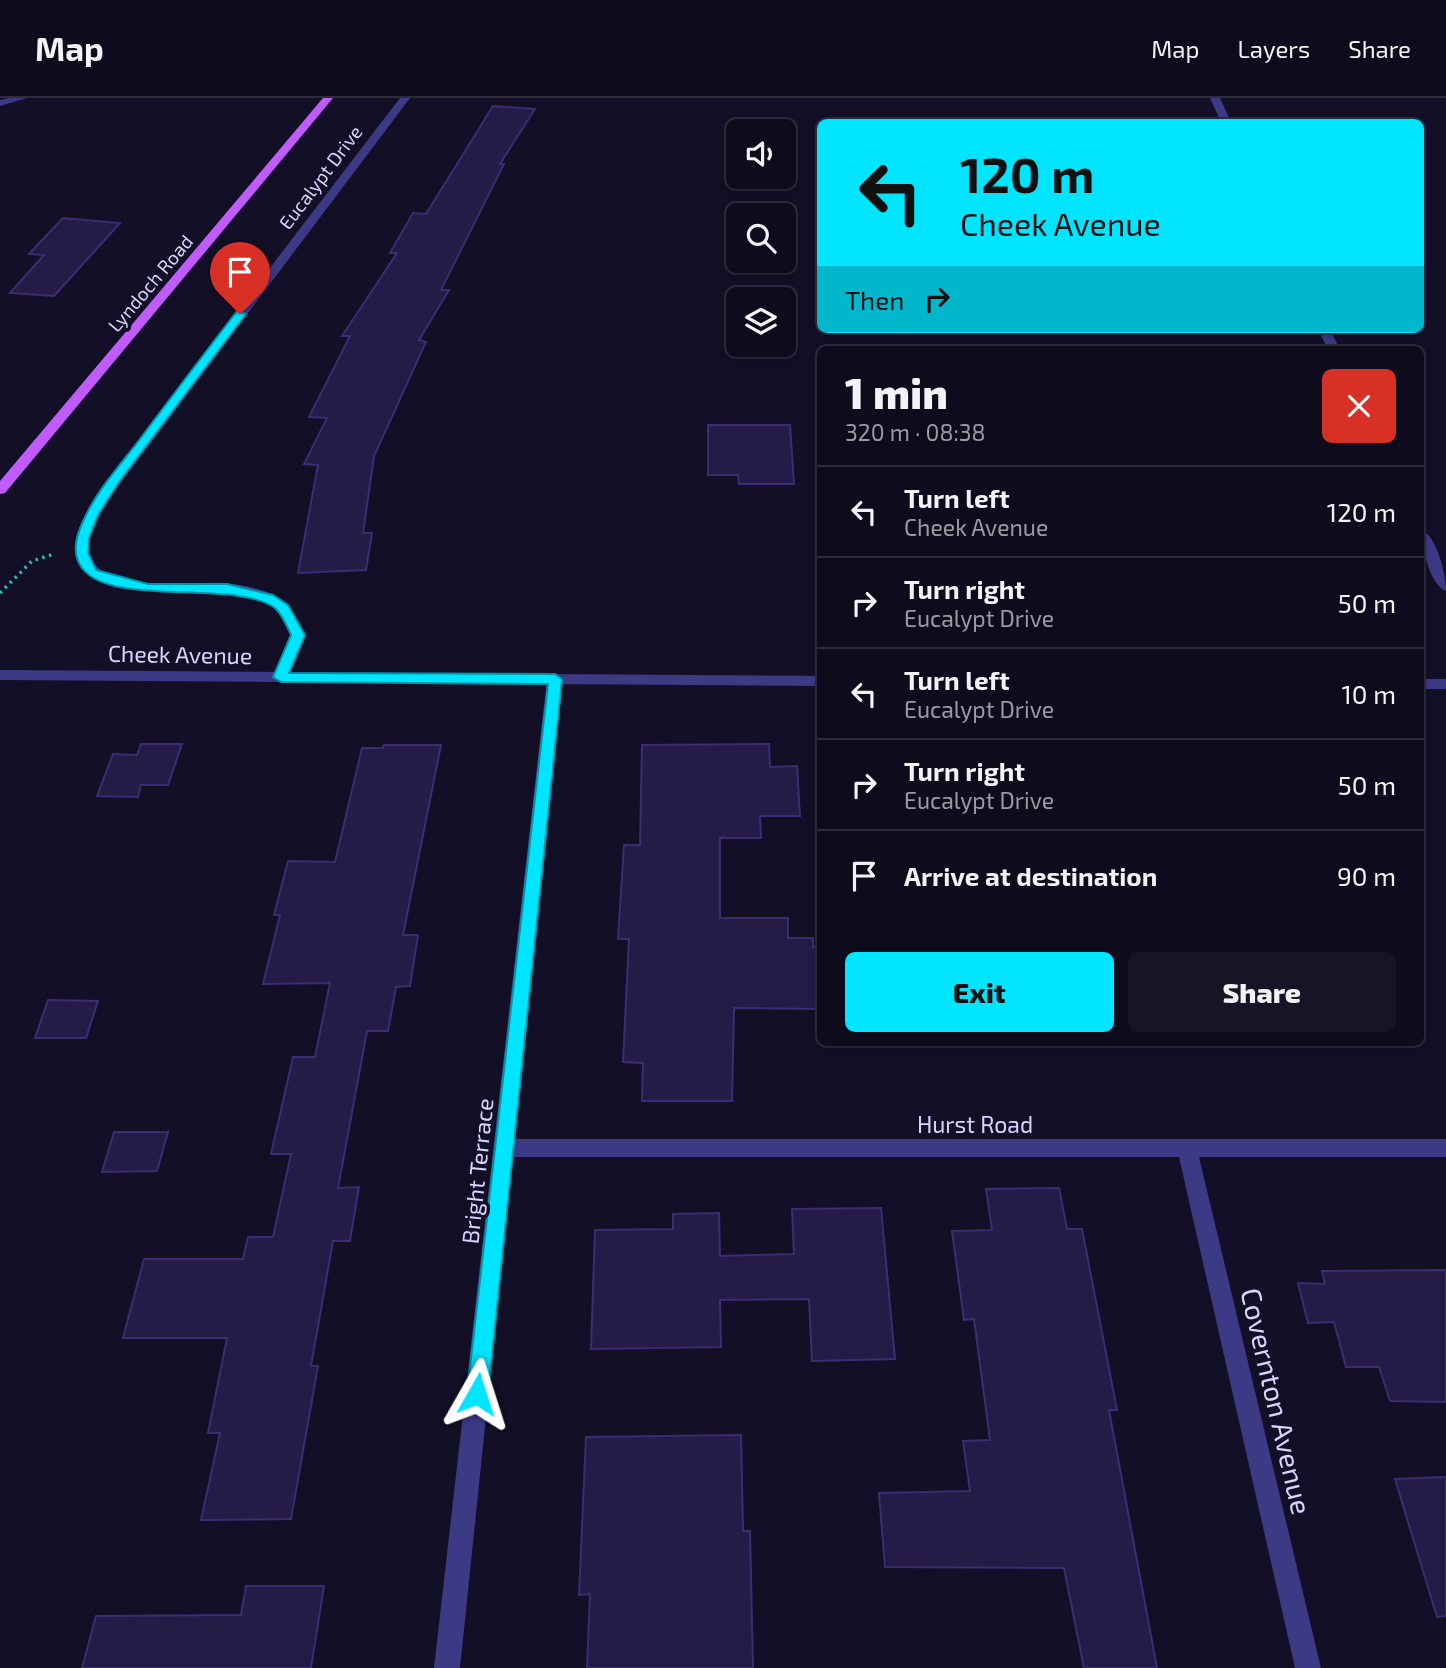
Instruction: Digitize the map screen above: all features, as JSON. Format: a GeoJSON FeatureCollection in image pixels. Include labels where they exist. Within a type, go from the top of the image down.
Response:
{"type":"FeatureCollection","features":[{"type":"Feature","properties":{"kind":"main road","name":"Lyndoch Road"},"geometry":{"type":"LineString","coordinates":[[0,490],[328,98]]}},
{"type":"Feature","properties":{"kind":"street"},"geometry":{"type":"LineString","coordinates":[[0,103],[22,98]]}},
{"type":"Feature","properties":{"kind":"street","name":"Eucalypt Drive"},"geometry":{"type":"LineString","coordinates":[[82,547],[92,515],[114,481],[405,98]]}},
{"type":"Feature","properties":{"kind":"street"},"geometry":{"type":"LineString","coordinates":[[1215,98],[1225,119]]}},
{"type":"Feature","properties":{"kind":"street"},"geometry":{"type":"LineString","coordinates":[[1424,540],[1446,587]]}},
{"type":"Feature","properties":{"kind":"street"},"geometry":{"type":"LineString","coordinates":[[82,547],[85,565],[92,573],[108,579],[148,588],[227,588],[269,598],[283,608],[298,635],[281,677]]}},
{"type":"Feature","properties":{"kind":"street","name":"Cheek Avenue"},"geometry":{"type":"LineString","coordinates":[[0,674],[817,681]]}},
{"type":"Feature","properties":{"kind":"street","name":"Bright Terrace"},"geometry":{"type":"LineString","coordinates":[[447,1668],[555,679]]}},
{"type":"Feature","properties":{"kind":"street"},"geometry":{"type":"LineString","coordinates":[[1424,684],[1446,684]]}},
{"type":"Feature","properties":{"kind":"street","name":"Hurst Road"},"geometry":{"type":"LineString","coordinates":[[504,1148],[1446,1147]]}},
{"type":"Feature","properties":{"kind":"street","name":"Covernton Avenue"},"geometry":{"type":"LineString","coordinates":[[1187,1148],[1308,1668]]}},
{"type":"Feature","properties":{"kind":"path"},"geometry":{"type":"LineString","coordinates":[[0,593],[32,561],[82,547]]}},
{"type":"Feature","properties":{"kind":"building"},"geometry":{"type":"Polygon","coordinates":[[[493,106],[535,109],[500,164],[504,164],[441,290],[449,290],[419,340],[426,342],[374,456],[363,533],[372,533],[366,570],[298,573],[318,465],[304,464],[327,418],[309,417],[350,336],[342,336],[397,253],[390,253],[413,213],[426,214],[493,106]]]}},
{"type":"Feature","properties":{"kind":"building"},"geometry":{"type":"Polygon","coordinates":[[[63,218],[120,223],[54,296],[10,293],[44,255],[29,254],[63,218]]]}},
{"type":"Feature","properties":{"kind":"building"},"geometry":{"type":"Polygon","coordinates":[[[708,425],[790,425],[794,484],[739,484],[738,475],[708,475],[708,425]]]}},
{"type":"Feature","properties":{"kind":"building"},"geometry":{"type":"Polygon","coordinates":[[[141,744],[182,744],[168,785],[141,785],[138,797],[97,796],[113,754],[137,755],[141,744]]]}},
{"type":"Feature","properties":{"kind":"building"},"geometry":{"type":"Polygon","coordinates":[[[769,744],[770,767],[797,766],[800,816],[760,816],[761,838],[720,838],[720,918],[788,918],[788,938],[813,938],[813,947],[817,947],[817,1009],[734,1008],[732,1101],[642,1101],[643,1063],[623,1062],[629,939],[618,939],[624,845],[640,845],[642,745],[769,744]]]}},
{"type":"Feature","properties":{"kind":"building"},"geometry":{"type":"Polygon","coordinates":[[[384,745],[441,745],[403,935],[418,935],[410,986],[396,987],[388,1031],[367,1031],[338,1188],[359,1187],[350,1241],[333,1241],[311,1366],[318,1366],[291,1519],[201,1520],[220,1433],[208,1433],[227,1338],[123,1338],[144,1259],[243,1259],[248,1237],[273,1237],[291,1154],[271,1154],[293,1057],[315,1057],[330,983],[263,984],[280,915],[274,915],[288,861],[335,862],[362,748],[383,748],[384,745]]]}},
{"type":"Feature","properties":{"kind":"building"},"geometry":{"type":"Polygon","coordinates":[[[48,1000],[98,1001],[86,1038],[35,1038],[48,1000]]]}},
{"type":"Feature","properties":{"kind":"building"},"geometry":{"type":"Polygon","coordinates":[[[114,1132],[168,1132],[157,1171],[102,1172],[114,1132]]]}},
{"type":"Feature","properties":{"kind":"building"},"geometry":{"type":"Polygon","coordinates":[[[1059,1188],[1067,1229],[1082,1229],[1117,1410],[1109,1410],[1157,1668],[1084,1668],[1064,1568],[885,1567],[879,1493],[970,1491],[963,1441],[990,1440],[974,1319],[964,1320],[952,1231],[992,1230],[986,1189],[1059,1188]]]}},
{"type":"Feature","properties":{"kind":"building"},"geometry":{"type":"Polygon","coordinates":[[[881,1208],[895,1359],[812,1361],[809,1299],[720,1300],[721,1347],[591,1349],[595,1230],[673,1229],[673,1214],[719,1213],[720,1256],[794,1254],[792,1209],[881,1208]]]}},
{"type":"Feature","properties":{"kind":"building"},"geometry":{"type":"Polygon","coordinates":[[[1446,1270],[1446,1402],[1390,1401],[1379,1367],[1346,1367],[1334,1322],[1308,1323],[1298,1283],[1325,1284],[1322,1271],[1446,1270]]]}},
{"type":"Feature","properties":{"kind":"building"},"geometry":{"type":"Polygon","coordinates":[[[741,1435],[743,1531],[750,1531],[753,1668],[587,1668],[590,1594],[579,1595],[586,1437],[741,1435]]]}},
{"type":"Feature","properties":{"kind":"building"},"geometry":{"type":"Polygon","coordinates":[[[1446,1477],[1446,1616],[1437,1617],[1395,1479],[1446,1477]]]}},
{"type":"Feature","properties":{"kind":"building"},"geometry":{"type":"Polygon","coordinates":[[[246,1586],[324,1586],[311,1668],[82,1668],[96,1616],[241,1615],[246,1586]]]}},
{"type":"Feature","properties":{"kind":"route"},"geometry":{"type":"LineString","coordinates":[[240,314],[114,481],[92,515],[83,538],[82,553],[85,565],[92,573],[124,584],[148,588],[227,588],[269,598],[283,608],[298,635],[281,677],[555,679],[477,1394]]}}]}
